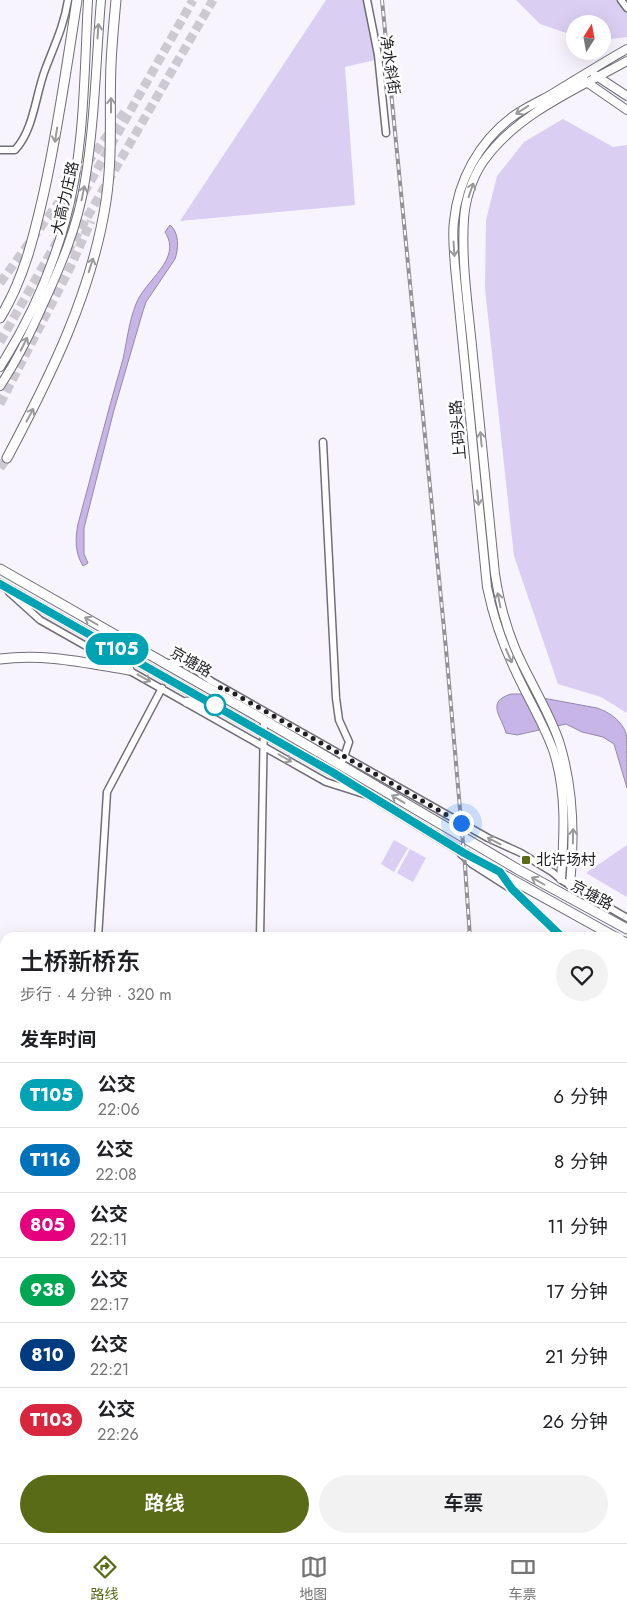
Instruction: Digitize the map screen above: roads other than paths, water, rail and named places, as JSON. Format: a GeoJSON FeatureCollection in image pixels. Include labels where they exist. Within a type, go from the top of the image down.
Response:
{"type":"FeatureCollection","features":[{"type":"Feature","properties":{"kind":"highway"},"geometry":{"type":"LineString","coordinates":[[0,318],[21,276],[32,245],[53,151],[77,0]]}},
{"type":"Feature","properties":{"kind":"highway"},"geometry":{"type":"LineString","coordinates":[[7,458],[43,390],[64,343],[99,238],[110,163],[111,64],[116,0]]}},
{"type":"Feature","properties":{"kind":"highway","name":"京塘路"},"geometry":{"type":"LineString","coordinates":[[0,569],[264,720],[342,761],[527,875],[627,929]]}},
{"type":"Feature","properties":{"kind":"highway","name":"京塘路"},"geometry":{"type":"LineString","coordinates":[[0,584],[332,772],[453,846],[606,932]]}},
{"type":"Feature","properties":{"kind":"highway"},"geometry":{"type":"LineString","coordinates":[[0,659],[20,656],[46,656],[129,670]]}},
{"type":"Feature","properties":{"kind":"highway"},"geometry":{"type":"LineString","coordinates":[[187,702],[219,708]]}},
{"type":"Feature","properties":{"kind":"main road","name":"大高力庄路"},"geometry":{"type":"LineString","coordinates":[[0,367],[34,305],[65,222],[82,117],[88,0]]}},
{"type":"Feature","properties":{"kind":"main road","name":"大高力庄路"},"geometry":{"type":"LineString","coordinates":[[0,386],[19,355],[57,276],[79,210],[89,155],[101,0]]}},
{"type":"Feature","properties":{"kind":"main road","name":"上码头路"},"geometry":{"type":"LineString","coordinates":[[570,885],[573,833],[569,780],[559,740],[516,649],[507,626],[497,590],[484,473],[463,242],[464,217],[469,192],[481,164],[495,146],[514,128],[579,77],[626,54]]}},
{"type":"Feature","properties":{"kind":"main road","name":"上码头路"},"geometry":{"type":"LineString","coordinates":[[561,879],[564,810],[553,751],[500,636],[487,587],[455,257],[454,222],[457,203],[466,174],[486,142],[496,130],[528,106],[553,98],[599,77],[626,54]]}},
{"type":"Feature","properties":{"kind":"main road"},"geometry":{"type":"LineString","coordinates":[[588,71],[627,96]]}},
{"type":"Feature","properties":{"kind":"main road"},"geometry":{"type":"LineString","coordinates":[[579,77],[627,110]]}},
{"type":"Feature","properties":{"kind":"main road"},"geometry":{"type":"LineString","coordinates":[[476,474],[482,475],[484,473]]}},
{"type":"Feature","properties":{"kind":"main road"},"geometry":{"type":"LineString","coordinates":[[482,543],[484,539],[491,540]]}},
{"type":"Feature","properties":{"kind":"street"},"geometry":{"type":"LineString","coordinates":[[0,150],[15,150],[22,143],[45,69],[60,35],[68,0]]}},
{"type":"Feature","properties":{"kind":"street","name":"净水斜街"},"geometry":{"type":"LineString","coordinates":[[367,0],[378,55],[386,133]]}},
{"type":"Feature","properties":{"kind":"street"},"geometry":{"type":"LineString","coordinates":[[621,0],[627,8]]}},
{"type":"Feature","properties":{"kind":"street"},"geometry":{"type":"LineString","coordinates":[[323,442],[336,698],[340,720],[349,742],[342,761]]}},
{"type":"Feature","properties":{"kind":"street"},"geometry":{"type":"LineString","coordinates":[[0,584],[40,620],[326,782],[375,798]]}},
{"type":"Feature","properties":{"kind":"street"},"geometry":{"type":"LineString","coordinates":[[164,663],[186,663],[211,681],[342,761],[521,854],[627,918]]}},
{"type":"Feature","properties":{"kind":"street"},"geometry":{"type":"LineString","coordinates":[[98,932],[107,792],[162,688]]}},
{"type":"Feature","properties":{"kind":"street"},"geometry":{"type":"LineString","coordinates":[[260,932],[264,720]]}},
{"type":"Feature","properties":{"kind":"street"},"geometry":{"type":"LineString","coordinates":[[453,846],[472,864],[512,889]]}},
{"type":"Feature","properties":{"kind":"street"},"geometry":{"type":"LineString","coordinates":[[500,872],[512,889],[557,932]]}},
{"type":"Feature","properties":{"kind":"tunnel"},"geometry":{"type":"LineString","coordinates":[[64,228],[193,0]]}},
{"type":"Feature","properties":{"kind":"tunnel"},"geometry":{"type":"LineString","coordinates":[[67,252],[213,0]]}},
{"type":"Feature","properties":{"kind":"tunnel"},"geometry":{"type":"LineString","coordinates":[[0,283],[126,110]]}},
{"type":"Feature","properties":{"kind":"tunnel"},"geometry":{"type":"LineString","coordinates":[[0,404],[69,270],[91,221]]}},
{"type":"Feature","properties":{"kind":"tunnel"},"geometry":{"type":"LineString","coordinates":[[0,342],[58,240]]}},
{"type":"Feature","properties":{"kind":"tunnel"},"geometry":{"type":"LineString","coordinates":[[40,297],[55,272]]}},
{"type":"Feature","properties":{"kind":"tunnel"},"geometry":{"type":"LineString","coordinates":[[0,468],[7,458]]}},
{"type":"Feature","properties":{"kind":"railway"},"geometry":{"type":"LineString","coordinates":[[382,0],[446,649],[470,932]]}},
{"type":"Feature","properties":{"kind":"place","name":"北许场村"},"geometry":{"type":"Point","coordinates":[526,860]}}]}
